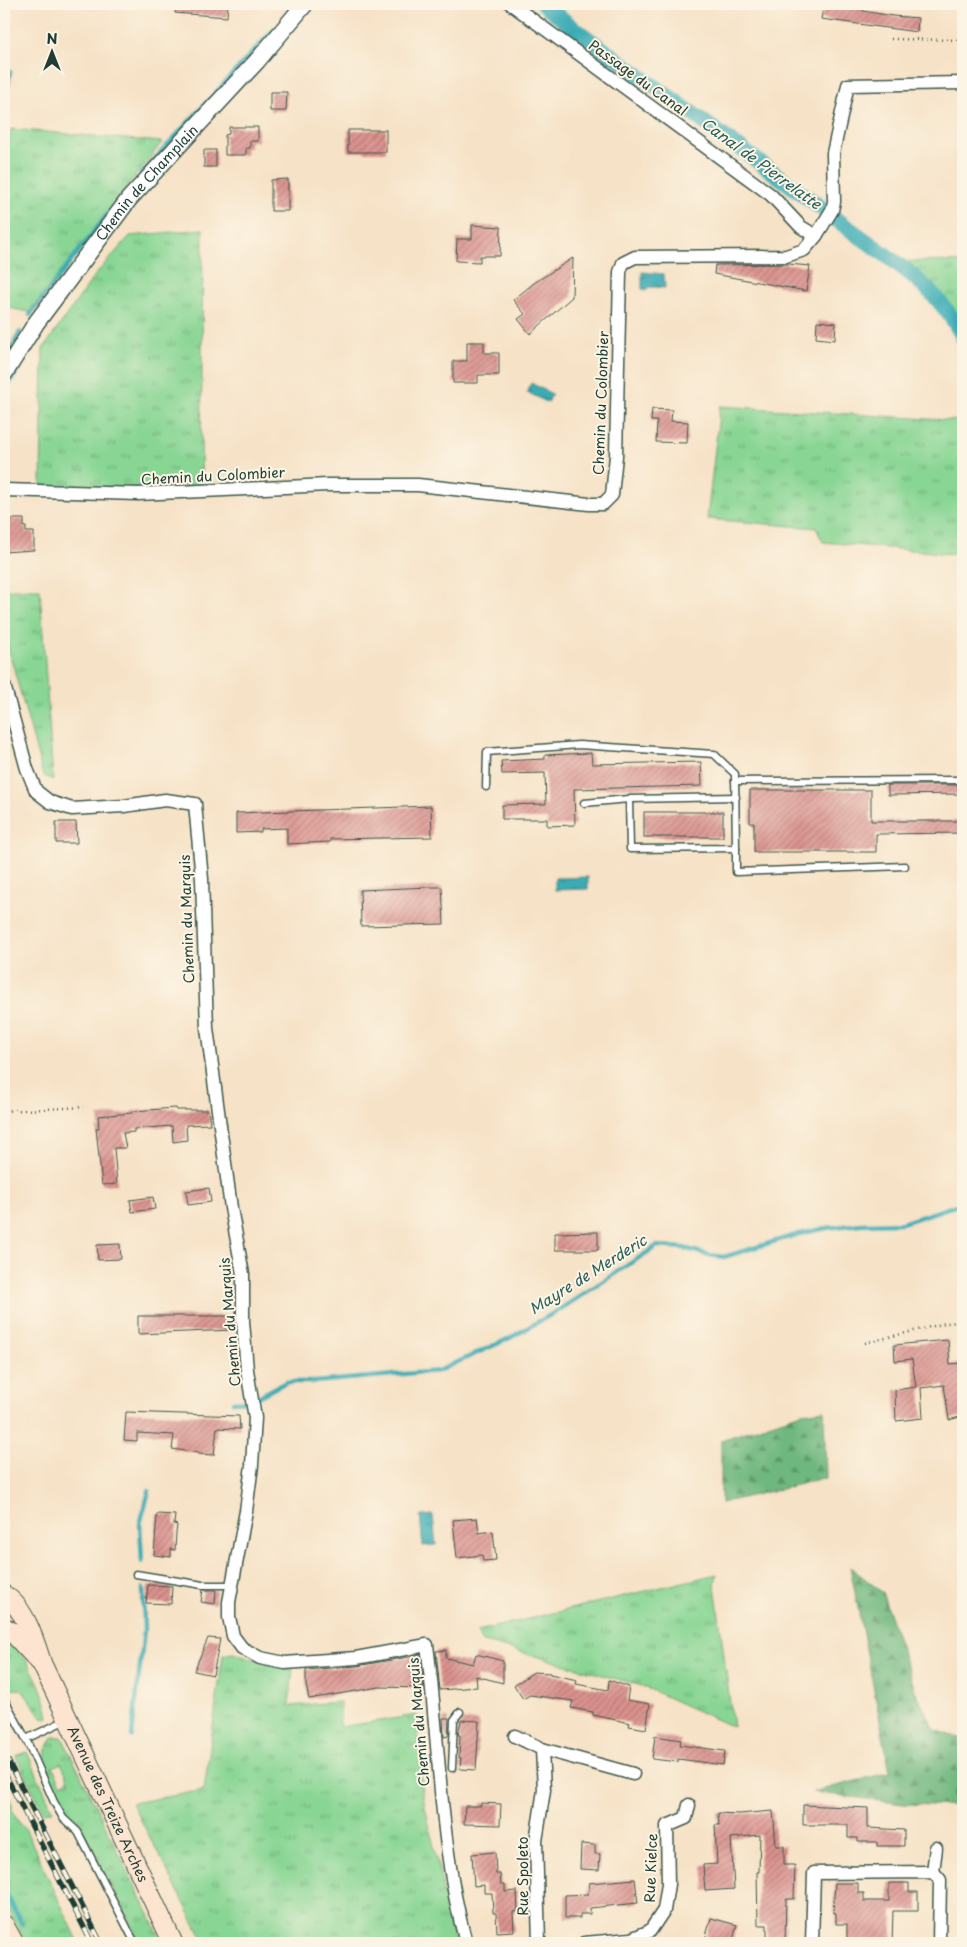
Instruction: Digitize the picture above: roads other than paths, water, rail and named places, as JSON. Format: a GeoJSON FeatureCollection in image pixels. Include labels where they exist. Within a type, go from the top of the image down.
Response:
{"type":"FeatureCollection","features":[{"type":"Feature","properties":{"kind":"main road","name":"Avenue des Treize Arches"},"geometry":{"type":"LineString","coordinates":[[4,1595],[21,1612],[33,1635],[42,1664],[67,1720],[174,1943]]}},
{"type":"Feature","properties":{"kind":"main road","name":"Avenue des Treize Arches"},"geometry":{"type":"LineString","coordinates":[[4,1627],[12,1632],[42,1664]]}},
{"type":"Feature","properties":{"kind":"main road"},"geometry":{"type":"LineString","coordinates":[[4,1925],[14,1943]]}},
{"type":"Feature","properties":{"kind":"street","name":"Chemin de Champlain"},"geometry":{"type":"LineString","coordinates":[[4,374],[36,323],[129,199],[257,61],[305,4]]}},
{"type":"Feature","properties":{"kind":"street","name":"Passage du Canal"},"geometry":{"type":"LineString","coordinates":[[511,4],[771,195],[801,227],[816,236]]}},
{"type":"Feature","properties":{"kind":"street","name":"Chemin du Colombier"},"geometry":{"type":"LineString","coordinates":[[4,490],[138,494],[328,485],[418,485],[603,504],[612,495],[616,456],[620,272],[623,263],[635,257],[786,256],[804,250],[816,236],[832,210],[834,202],[833,153],[848,84],[963,83]]}},
{"type":"Feature","properties":{"kind":"street","name":"Chemin du Marquis"},"geometry":{"type":"LineString","coordinates":[[4,685],[36,792],[50,802],[72,809],[124,806],[165,800],[195,804],[202,879],[207,1028],[231,1208],[243,1274],[243,1321],[247,1370],[255,1418],[252,1465],[229,1602],[229,1617],[233,1636],[242,1648],[260,1658],[285,1664],[356,1658],[427,1645],[447,1855],[466,1943]]}},
{"type":"Feature","properties":{"kind":"street"},"geometry":{"type":"LineString","coordinates":[[515,1736],[542,1749],[633,1774]]}},
{"type":"Feature","properties":{"kind":"street","name":"Rue Spoleto"},"geometry":{"type":"LineString","coordinates":[[539,1943],[536,1841],[544,1790],[542,1749]]}},
{"type":"Feature","properties":{"kind":"street","name":"Rue Kielce"},"geometry":{"type":"LineString","coordinates":[[584,1943],[631,1939],[650,1931],[664,1910],[668,1884],[667,1826],[686,1818],[689,1805]]}},
{"type":"Feature","properties":{"kind":"street"},"geometry":{"type":"LineString","coordinates":[[936,1848],[933,1872],[940,1880],[939,1943]]}},
{"type":"Feature","properties":{"kind":"street"},"geometry":{"type":"LineString","coordinates":[[812,1943],[814,1873],[933,1872]]}},
{"type":"Feature","properties":{"kind":"lane"},"geometry":{"type":"LineString","coordinates":[[486,787],[487,752],[579,745],[714,754],[735,774],[736,872],[904,866]]}},
{"type":"Feature","properties":{"kind":"lane"},"geometry":{"type":"LineString","coordinates":[[735,781],[963,780]]}},
{"type":"Feature","properties":{"kind":"lane"},"geometry":{"type":"LineString","coordinates":[[584,803],[736,797]]}},
{"type":"Feature","properties":{"kind":"lane"},"geometry":{"type":"LineString","coordinates":[[629,800],[630,849],[736,848]]}},
{"type":"Feature","properties":{"kind":"lane"},"geometry":{"type":"LineString","coordinates":[[136,1574],[203,1584],[232,1585]]}},
{"type":"Feature","properties":{"kind":"lane"},"geometry":{"type":"LineString","coordinates":[[5,1700],[26,1738],[54,1802],[63,1818],[78,1832],[135,1943]]}},
{"type":"Feature","properties":{"kind":"lane"},"geometry":{"type":"LineString","coordinates":[[452,1768],[454,1720],[460,1712]]}},
{"type":"Feature","properties":{"kind":"lane"},"geometry":{"type":"LineString","coordinates":[[26,1738],[67,1720]]}},
{"type":"Feature","properties":{"kind":"water"},"geometry":{"type":"Polygon","coordinates":[[[4,70],[12,71],[8,93],[4,92],[4,70]]]}},
{"type":"Feature","properties":{"kind":"water"},"geometry":{"type":"Polygon","coordinates":[[[642,272],[664,274],[665,288],[649,287],[646,290],[642,289],[642,272]]]}},
{"type":"Feature","properties":{"kind":"water"},"geometry":{"type":"Polygon","coordinates":[[[531,383],[552,394],[548,403],[527,392],[531,383]]]}},
{"type":"Feature","properties":{"kind":"water"},"geometry":{"type":"Polygon","coordinates":[[[588,877],[588,889],[555,890],[555,878],[588,877]]]}},
{"type":"Feature","properties":{"kind":"water"},"geometry":{"type":"Polygon","coordinates":[[[433,1515],[436,1545],[423,1546],[420,1516],[433,1515]]]}},
{"type":"Feature","properties":{"kind":"waterway","name":"Canal de Pierrelatte"},"geometry":{"type":"LineString","coordinates":[[544,4],[572,27],[911,274],[941,304],[963,338]]}},
{"type":"Feature","properties":{"kind":"waterway"},"geometry":{"type":"LineString","coordinates":[[141,174],[274,29]]}},
{"type":"Feature","properties":{"kind":"waterway"},"geometry":{"type":"LineString","coordinates":[[30,315],[109,212]]}},
{"type":"Feature","properties":{"kind":"waterway"},"geometry":{"type":"LineString","coordinates":[[8,353],[20,332]]}},
{"type":"Feature","properties":{"kind":"waterway"},"geometry":{"type":"LineString","coordinates":[[4,394],[19,367]]}},
{"type":"Feature","properties":{"kind":"waterway","name":"Mayre de Merderic"},"geometry":{"type":"LineString","coordinates":[[233,1402],[250,1401],[286,1382],[314,1382],[438,1371],[510,1338],[559,1310],[657,1246],[684,1248],[724,1257],[799,1234],[827,1228],[861,1224],[902,1223],[963,1203]]}},
{"type":"Feature","properties":{"kind":"waterway","name":"Mayre de Merderic"},"geometry":{"type":"LineString","coordinates":[[142,1562],[140,1524],[149,1491]]}},
{"type":"Feature","properties":{"kind":"waterway","name":"Mayre de Merderic"},"geometry":{"type":"LineString","coordinates":[[132,1736],[144,1631],[143,1588]]}},
{"type":"Feature","properties":{"kind":"waterway"},"geometry":{"type":"LineString","coordinates":[[4,1890],[22,1924]]}},
{"type":"Feature","properties":{"kind":"railway"},"geometry":{"type":"LineString","coordinates":[[4,1753],[101,1943]]}},
{"type":"Feature","properties":{"kind":"railway"},"geometry":{"type":"LineString","coordinates":[[4,1772],[92,1943]]}}]}
